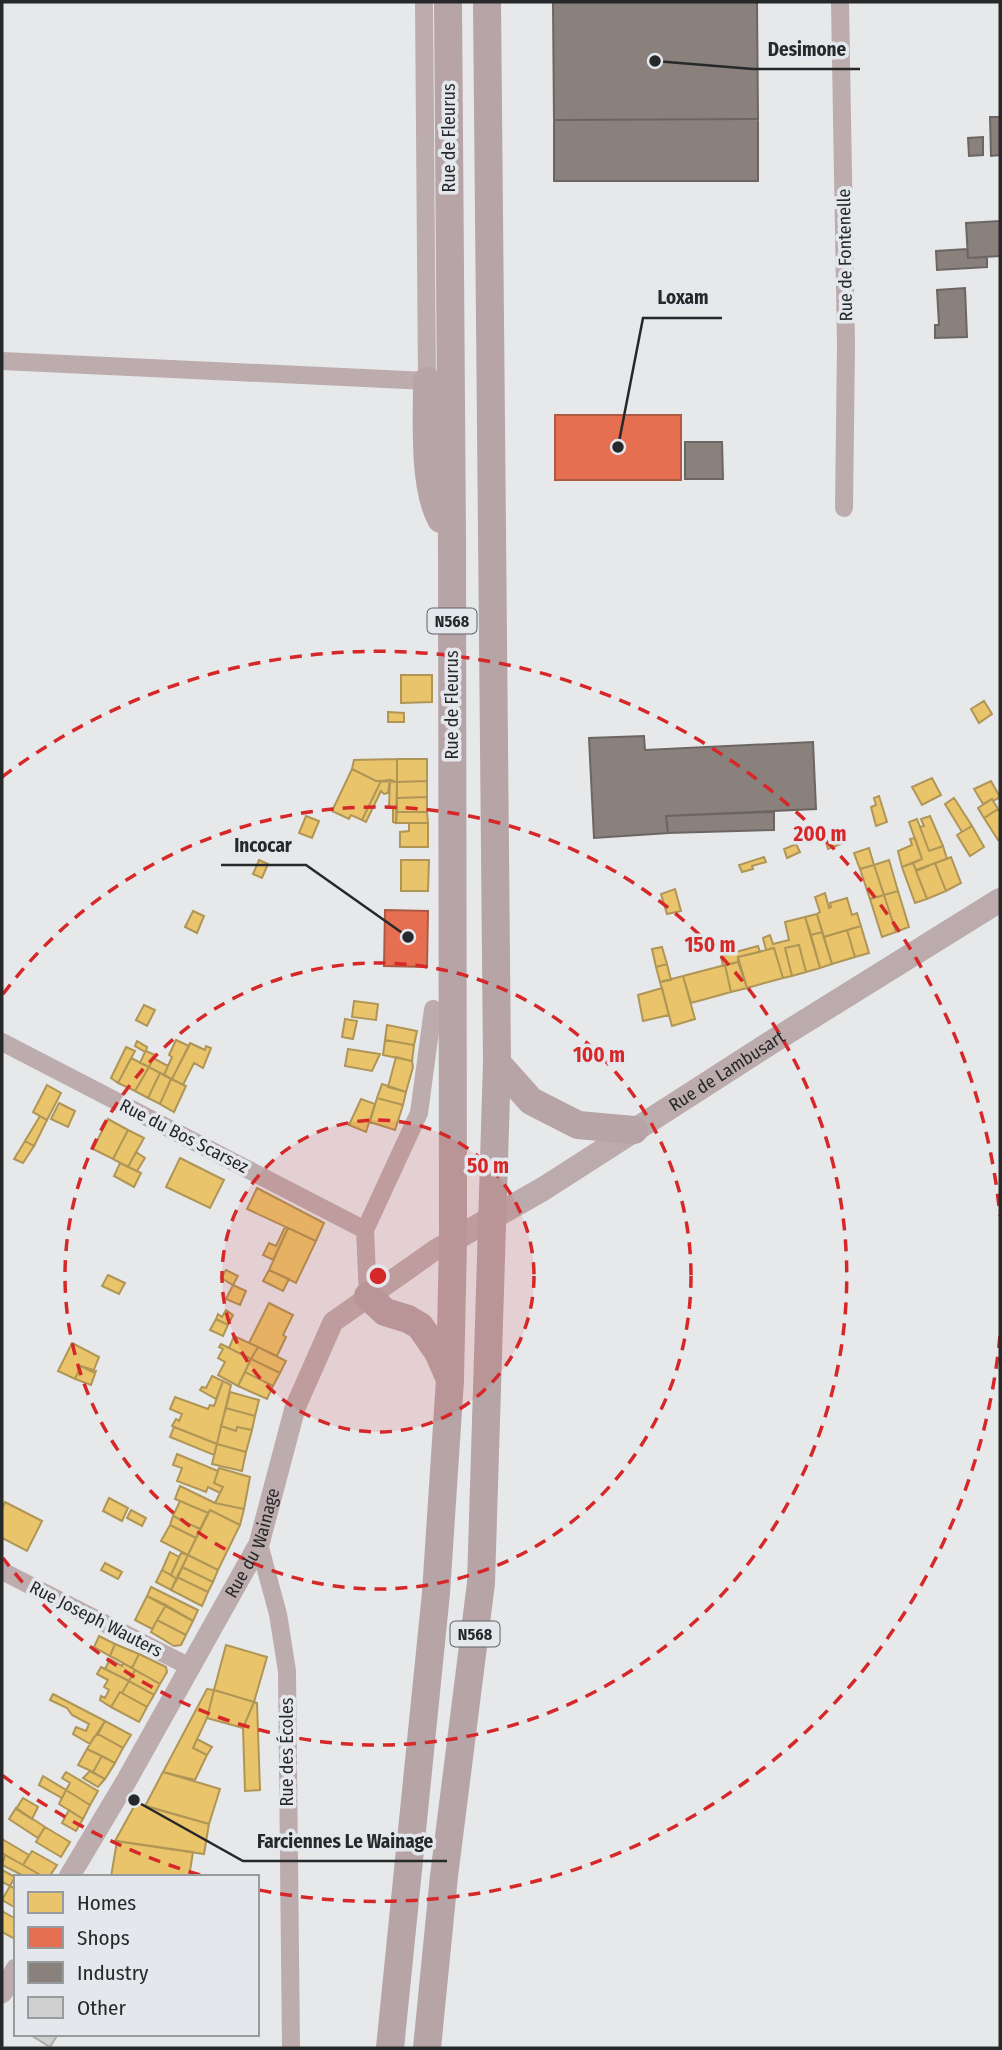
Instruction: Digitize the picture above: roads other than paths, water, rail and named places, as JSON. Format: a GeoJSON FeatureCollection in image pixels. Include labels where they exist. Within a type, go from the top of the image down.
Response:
{"type":"FeatureCollection","features":[{"type":"Feature","properties":{"kind":"highway","name":"Rue de Fleurus"},"geometry":{"type":"LineString","coordinates":[[448,2],[453,1240]]}},
{"type":"Feature","properties":{"kind":"highway","name":"N568"},"geometry":{"type":"LineString","coordinates":[[428,2048],[444,1876],[481,1583],[493,1218],[497,1063],[487,2]]}},
{"type":"Feature","properties":{"kind":"highway"},"geometry":{"type":"LineString","coordinates":[[427,381],[427,452],[436,509],[452,539]]}},
{"type":"Feature","properties":{"kind":"highway"},"geometry":{"type":"LineString","coordinates":[[497,1063],[531,1101],[578,1125],[634,1130]]}},
{"type":"Feature","properties":{"kind":"highway","name":"N568"},"geometry":{"type":"LineString","coordinates":[[390,2048],[436,1594],[450,1380],[453,1240]]}},
{"type":"Feature","properties":{"kind":"highway"},"geometry":{"type":"LineString","coordinates":[[368,1296],[385,1312],[420,1326],[439,1352],[450,1380]]}},
{"type":"Feature","properties":{"kind":"main road","name":"Rue de Lambusart"},"geometry":{"type":"LineString","coordinates":[[453,1240],[543,1189],[1000,900]]}},
{"type":"Feature","properties":{"kind":"street"},"geometry":{"type":"LineString","coordinates":[[2,360],[427,381],[424,2]]}},
{"type":"Feature","properties":{"kind":"street","name":"Rue de Fontenelle"},"geometry":{"type":"LineString","coordinates":[[840,2],[846,345],[844,508]]}},
{"type":"Feature","properties":{"kind":"street"},"geometry":{"type":"LineString","coordinates":[[368,1296],[365,1230],[419,1113],[433,1009]]}},
{"type":"Feature","properties":{"kind":"street","name":"Rue du Bos Scarsez"},"geometry":{"type":"LineString","coordinates":[[2,1042],[365,1230]]}},
{"type":"Feature","properties":{"kind":"street","name":"Rue du Wainage"},"geometry":{"type":"LineString","coordinates":[[70,1875],[128,1778],[259,1544],[295,1408],[333,1322],[453,1240]]}},
{"type":"Feature","properties":{"kind":"street","name":"Rue des Écoles"},"geometry":{"type":"LineString","coordinates":[[259,1544],[278,1614],[287,1671],[291,2048]]}},
{"type":"Feature","properties":{"kind":"street","name":"Rue Joseph Wauters"},"geometry":{"type":"LineString","coordinates":[[2,1571],[190,1667]]}},
{"type":"Feature","properties":{"kind":"street"},"geometry":{"type":"LineString","coordinates":[[2,1993],[14,1972]]}},
{"type":"Feature","properties":{"kind":"place","name":"Desimone"},"geometry":{"type":"Point","coordinates":[655,61]}},
{"type":"Feature","properties":{"kind":"place","name":"Loxam"},"geometry":{"type":"Point","coordinates":[618,447]}},
{"type":"Feature","properties":{"kind":"place","name":"Incocar"},"geometry":{"type":"Point","coordinates":[408,937]}},
{"type":"Feature","properties":{"kind":"place","name":"Farciennes Le Wainage"},"geometry":{"type":"Point","coordinates":[134,1800]}}]}
